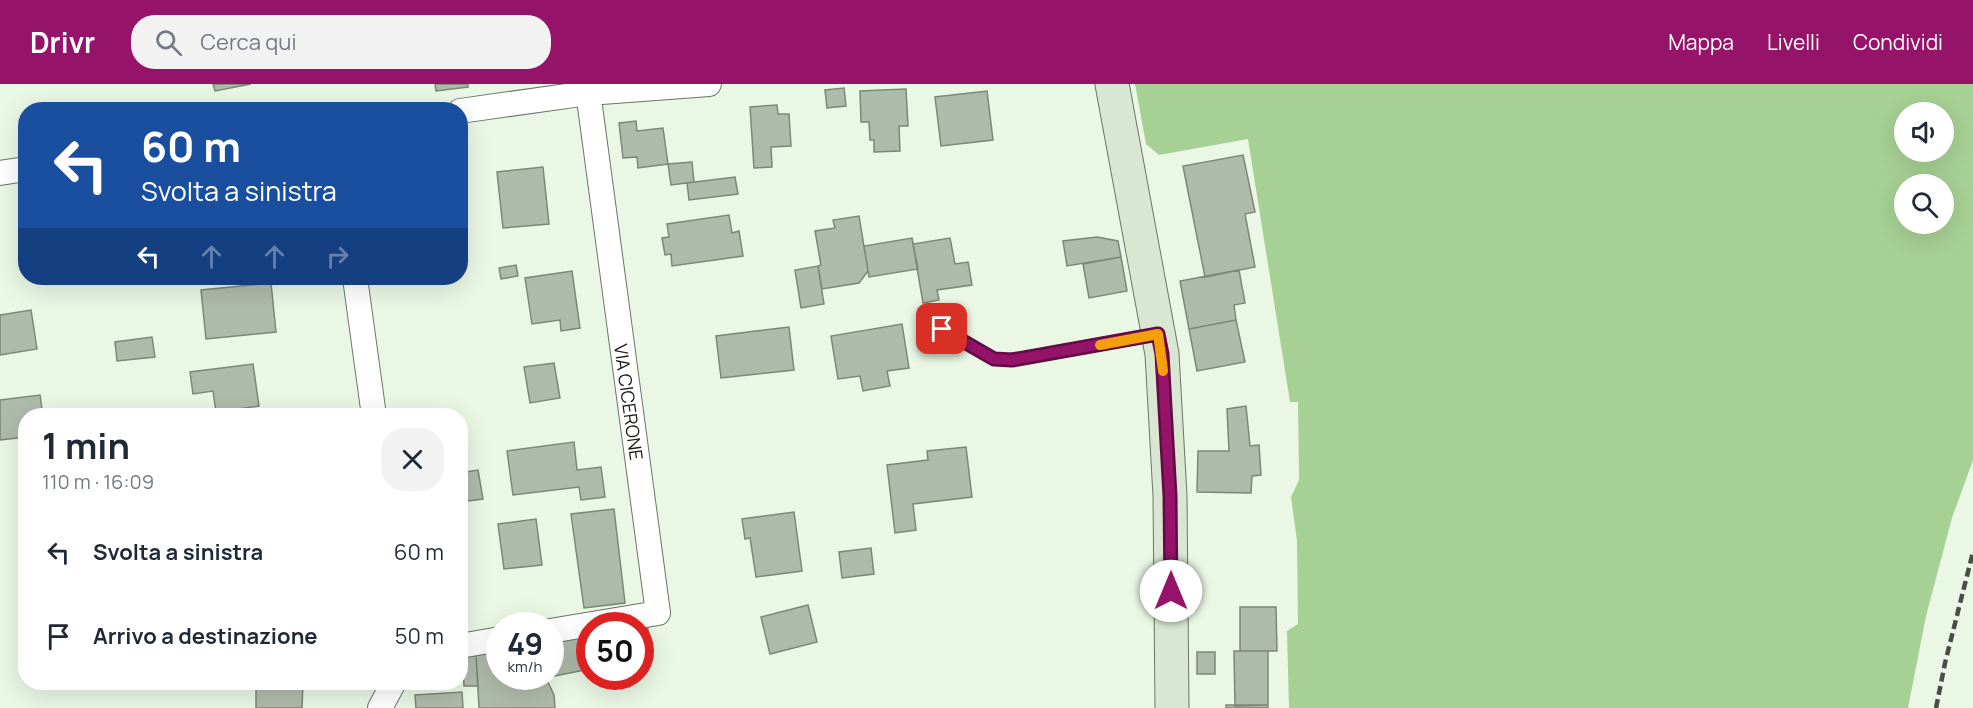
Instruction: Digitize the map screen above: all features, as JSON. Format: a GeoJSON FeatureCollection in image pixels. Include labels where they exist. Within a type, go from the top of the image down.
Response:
{"type":"FeatureCollection","features":[{"type":"Feature","properties":{"kind":"main road"},"geometry":{"type":"LineString","coordinates":[[1112,84],[1162,354],[1170,496],[1172,708]]}},
{"type":"Feature","properties":{"kind":"street"},"geometry":{"type":"LineString","coordinates":[[468,110],[587,88],[709,84]]}},
{"type":"Feature","properties":{"kind":"street","name":"VIA CICERONE"},"geometry":{"type":"LineString","coordinates":[[564,629],[658,613],[587,88]]}},
{"type":"Feature","properties":{"kind":"street"},"geometry":{"type":"LineString","coordinates":[[0,173],[18,170]]}},
{"type":"Feature","properties":{"kind":"street"},"geometry":{"type":"LineString","coordinates":[[356,285],[373,408]]}},
{"type":"Feature","properties":{"kind":"street"},"geometry":{"type":"LineString","coordinates":[[468,645],[486,641]]}},
{"type":"Feature","properties":{"kind":"street"},"geometry":{"type":"LineString","coordinates":[[380,708],[390,690]]}},
{"type":"Feature","properties":{"kind":"lane"},"geometry":{"type":"LineString","coordinates":[[942,329],[994,359],[1012,360],[1158,334]]}},
{"type":"Feature","properties":{"kind":"green space"},"geometry":{"type":"Polygon","coordinates":[[[1135,84],[1973,84],[1973,460],[1952,518],[1926,616],[1908,708],[1289,708],[1287,631],[1298,624],[1297,541],[1291,497],[1299,480],[1298,402],[1290,402],[1248,139],[1159,155],[1146,144],[1135,84]]]}},
{"type":"Feature","properties":{"kind":"building"},"geometry":{"type":"Polygon","coordinates":[[[213,84],[251,84],[215,91],[213,84]]]}},
{"type":"Feature","properties":{"kind":"building"},"geometry":{"type":"Polygon","coordinates":[[[435,84],[468,84],[468,87],[436,91],[435,84]]]}},
{"type":"Feature","properties":{"kind":"building"},"geometry":{"type":"Polygon","coordinates":[[[844,88],[846,106],[827,108],[825,90],[844,88]]]}},
{"type":"Feature","properties":{"kind":"building"},"geometry":{"type":"Polygon","coordinates":[[[906,89],[908,126],[899,126],[900,151],[874,152],[874,140],[870,140],[869,122],[861,122],[860,91],[906,89]]]}},
{"type":"Feature","properties":{"kind":"building"},"geometry":{"type":"Polygon","coordinates":[[[987,91],[993,140],[941,146],[935,97],[987,91]]]}},
{"type":"Feature","properties":{"kind":"building"},"geometry":{"type":"Polygon","coordinates":[[[777,105],[778,114],[789,114],[791,146],[771,147],[772,167],[754,168],[750,107],[777,105]]]}},
{"type":"Feature","properties":{"kind":"building"},"geometry":{"type":"Polygon","coordinates":[[[636,121],[637,131],[663,128],[668,164],[638,168],[637,157],[623,158],[619,123],[636,121]]]}},
{"type":"Feature","properties":{"kind":"building"},"geometry":{"type":"Polygon","coordinates":[[[1243,155],[1255,212],[1245,214],[1255,267],[1205,277],[1183,166],[1243,155]]]}},
{"type":"Feature","properties":{"kind":"building"},"geometry":{"type":"Polygon","coordinates":[[[692,162],[694,182],[671,185],[668,164],[692,162]]]}},
{"type":"Feature","properties":{"kind":"building"},"geometry":{"type":"Polygon","coordinates":[[[543,167],[549,224],[503,228],[497,172],[543,167]]]}},
{"type":"Feature","properties":{"kind":"building"},"geometry":{"type":"Polygon","coordinates":[[[735,177],[738,194],[689,200],[687,183],[735,177]]]}},
{"type":"Feature","properties":{"kind":"building"},"geometry":{"type":"Polygon","coordinates":[[[729,215],[732,233],[739,231],[743,256],[672,266],[671,254],[665,255],[662,238],[669,237],[667,224],[729,215]]]}},
{"type":"Feature","properties":{"kind":"building"},"geometry":{"type":"Polygon","coordinates":[[[859,216],[868,271],[859,283],[822,289],[818,266],[821,265],[815,231],[835,228],[833,220],[859,216]]]}},
{"type":"Feature","properties":{"kind":"building"},"geometry":{"type":"Polygon","coordinates":[[[1097,237],[1118,241],[1121,257],[1067,266],[1063,241],[1097,237]]]}},
{"type":"Feature","properties":{"kind":"building"},"geometry":{"type":"Polygon","coordinates":[[[912,238],[918,269],[869,277],[864,246],[912,238]]]}},
{"type":"Feature","properties":{"kind":"building"},"geometry":{"type":"Polygon","coordinates":[[[950,238],[955,264],[968,262],[972,285],[937,290],[939,300],[923,303],[913,244],[950,238]]]}},
{"type":"Feature","properties":{"kind":"building"},"geometry":{"type":"Polygon","coordinates":[[[1121,257],[1127,291],[1089,298],[1083,264],[1121,257]]]}},
{"type":"Feature","properties":{"kind":"building"},"geometry":{"type":"Polygon","coordinates":[[[516,265],[518,276],[501,279],[499,268],[516,265]]]}},
{"type":"Feature","properties":{"kind":"building"},"geometry":{"type":"Polygon","coordinates":[[[818,266],[824,304],[801,308],[795,270],[818,266]]]}},
{"type":"Feature","properties":{"kind":"building"},"geometry":{"type":"Polygon","coordinates":[[[1239,270],[1245,303],[1234,305],[1236,320],[1189,329],[1180,281],[1239,270]]]}},
{"type":"Feature","properties":{"kind":"building"},"geometry":{"type":"Polygon","coordinates":[[[572,271],[580,328],[561,331],[560,320],[532,324],[525,278],[572,271]]]}},
{"type":"Feature","properties":{"kind":"building"},"geometry":{"type":"Polygon","coordinates":[[[271,285],[276,332],[206,339],[201,290],[271,285]]]}},
{"type":"Feature","properties":{"kind":"building"},"geometry":{"type":"Polygon","coordinates":[[[31,310],[37,349],[0,355],[0,315],[31,310]]]}},
{"type":"Feature","properties":{"kind":"building"},"geometry":{"type":"Polygon","coordinates":[[[1236,320],[1245,362],[1197,371],[1189,329],[1236,320]]]}},
{"type":"Feature","properties":{"kind":"building"},"geometry":{"type":"Polygon","coordinates":[[[902,324],[909,368],[887,371],[890,386],[863,391],[860,376],[838,379],[831,336],[902,324]]]}},
{"type":"Feature","properties":{"kind":"building"},"geometry":{"type":"Polygon","coordinates":[[[789,327],[794,370],[721,378],[716,336],[789,327]]]}},
{"type":"Feature","properties":{"kind":"building"},"geometry":{"type":"Polygon","coordinates":[[[152,337],[155,357],[117,361],[115,342],[152,337]]]}},
{"type":"Feature","properties":{"kind":"building"},"geometry":{"type":"Polygon","coordinates":[[[554,363],[560,398],[530,403],[524,367],[554,363]]]}},
{"type":"Feature","properties":{"kind":"building"},"geometry":{"type":"Polygon","coordinates":[[[253,364],[259,406],[215,408],[213,391],[193,394],[190,372],[253,364]]]}},
{"type":"Feature","properties":{"kind":"building"},"geometry":{"type":"Polygon","coordinates":[[[40,395],[42,408],[18,408],[18,438],[0,440],[0,400],[40,395]]]}},
{"type":"Feature","properties":{"kind":"building"},"geometry":{"type":"Polygon","coordinates":[[[1246,406],[1250,446],[1259,445],[1261,475],[1252,476],[1251,493],[1197,492],[1198,451],[1229,451],[1227,409],[1246,406]]]}},
{"type":"Feature","properties":{"kind":"building"},"geometry":{"type":"Polygon","coordinates":[[[574,442],[577,470],[601,467],[605,497],[581,500],[579,487],[513,495],[507,451],[574,442]]]}},
{"type":"Feature","properties":{"kind":"building"},"geometry":{"type":"Polygon","coordinates":[[[966,447],[972,497],[913,504],[916,530],[895,533],[887,465],[928,460],[927,451],[966,447]]]}},
{"type":"Feature","properties":{"kind":"building"},"geometry":{"type":"Polygon","coordinates":[[[478,470],[483,499],[468,501],[468,472],[478,470]]]}},
{"type":"Feature","properties":{"kind":"building"},"geometry":{"type":"Polygon","coordinates":[[[614,509],[625,603],[584,608],[571,514],[614,509]]]}},
{"type":"Feature","properties":{"kind":"building"},"geometry":{"type":"Polygon","coordinates":[[[794,512],[802,571],[756,577],[750,538],[745,539],[742,519],[794,512]]]}},
{"type":"Feature","properties":{"kind":"building"},"geometry":{"type":"Polygon","coordinates":[[[536,519],[542,565],[504,569],[498,524],[536,519]]]}},
{"type":"Feature","properties":{"kind":"building"},"geometry":{"type":"Polygon","coordinates":[[[871,548],[874,574],[842,578],[839,552],[871,548]]]}},
{"type":"Feature","properties":{"kind":"building"},"geometry":{"type":"Polygon","coordinates":[[[808,605],[817,642],[770,654],[761,617],[808,605]]]}},
{"type":"Feature","properties":{"kind":"building"},"geometry":{"type":"Polygon","coordinates":[[[1240,607],[1276,607],[1277,651],[1240,651],[1240,607]]]}},
{"type":"Feature","properties":{"kind":"building"},"geometry":{"type":"Polygon","coordinates":[[[576,636],[576,672],[564,674],[564,639],[576,636]]]}},
{"type":"Feature","properties":{"kind":"building"},"geometry":{"type":"Polygon","coordinates":[[[1234,651],[1268,651],[1268,705],[1235,706],[1234,651]]]}},
{"type":"Feature","properties":{"kind":"building"},"geometry":{"type":"Polygon","coordinates":[[[1197,652],[1215,652],[1215,674],[1197,674],[1197,652]]]}},
{"type":"Feature","properties":{"kind":"building"},"geometry":{"type":"Polygon","coordinates":[[[486,653],[486,690],[552,690],[555,708],[479,708],[476,655],[486,653]]]}},
{"type":"Feature","properties":{"kind":"building"},"geometry":{"type":"Polygon","coordinates":[[[476,655],[478,686],[468,686],[468,656],[476,655]]]}},
{"type":"Feature","properties":{"kind":"building"},"geometry":{"type":"Polygon","coordinates":[[[256,690],[303,690],[302,708],[256,708],[256,690]]]}},
{"type":"Feature","properties":{"kind":"building"},"geometry":{"type":"Polygon","coordinates":[[[462,692],[463,708],[416,708],[415,695],[462,692]]]}},
{"type":"Feature","properties":{"kind":"building"},"geometry":{"type":"Polygon","coordinates":[[[1226,705],[1268,705],[1268,708],[1226,708],[1226,705]]]}},
{"type":"Feature","properties":{"kind":"railway"},"geometry":{"type":"LineString","coordinates":[[1936,708],[1973,552]]}},
{"type":"Feature","properties":{"kind":"slow traffic"},"geometry":{"type":"LineString","coordinates":[[1100,345],[1158,334],[1163,371]]}},
{"type":"Feature","properties":{"kind":"route"},"geometry":{"type":"LineString","coordinates":[[942,329],[994,359],[1012,360],[1158,334],[1162,354],[1170,496],[1171,591]]}}]}
